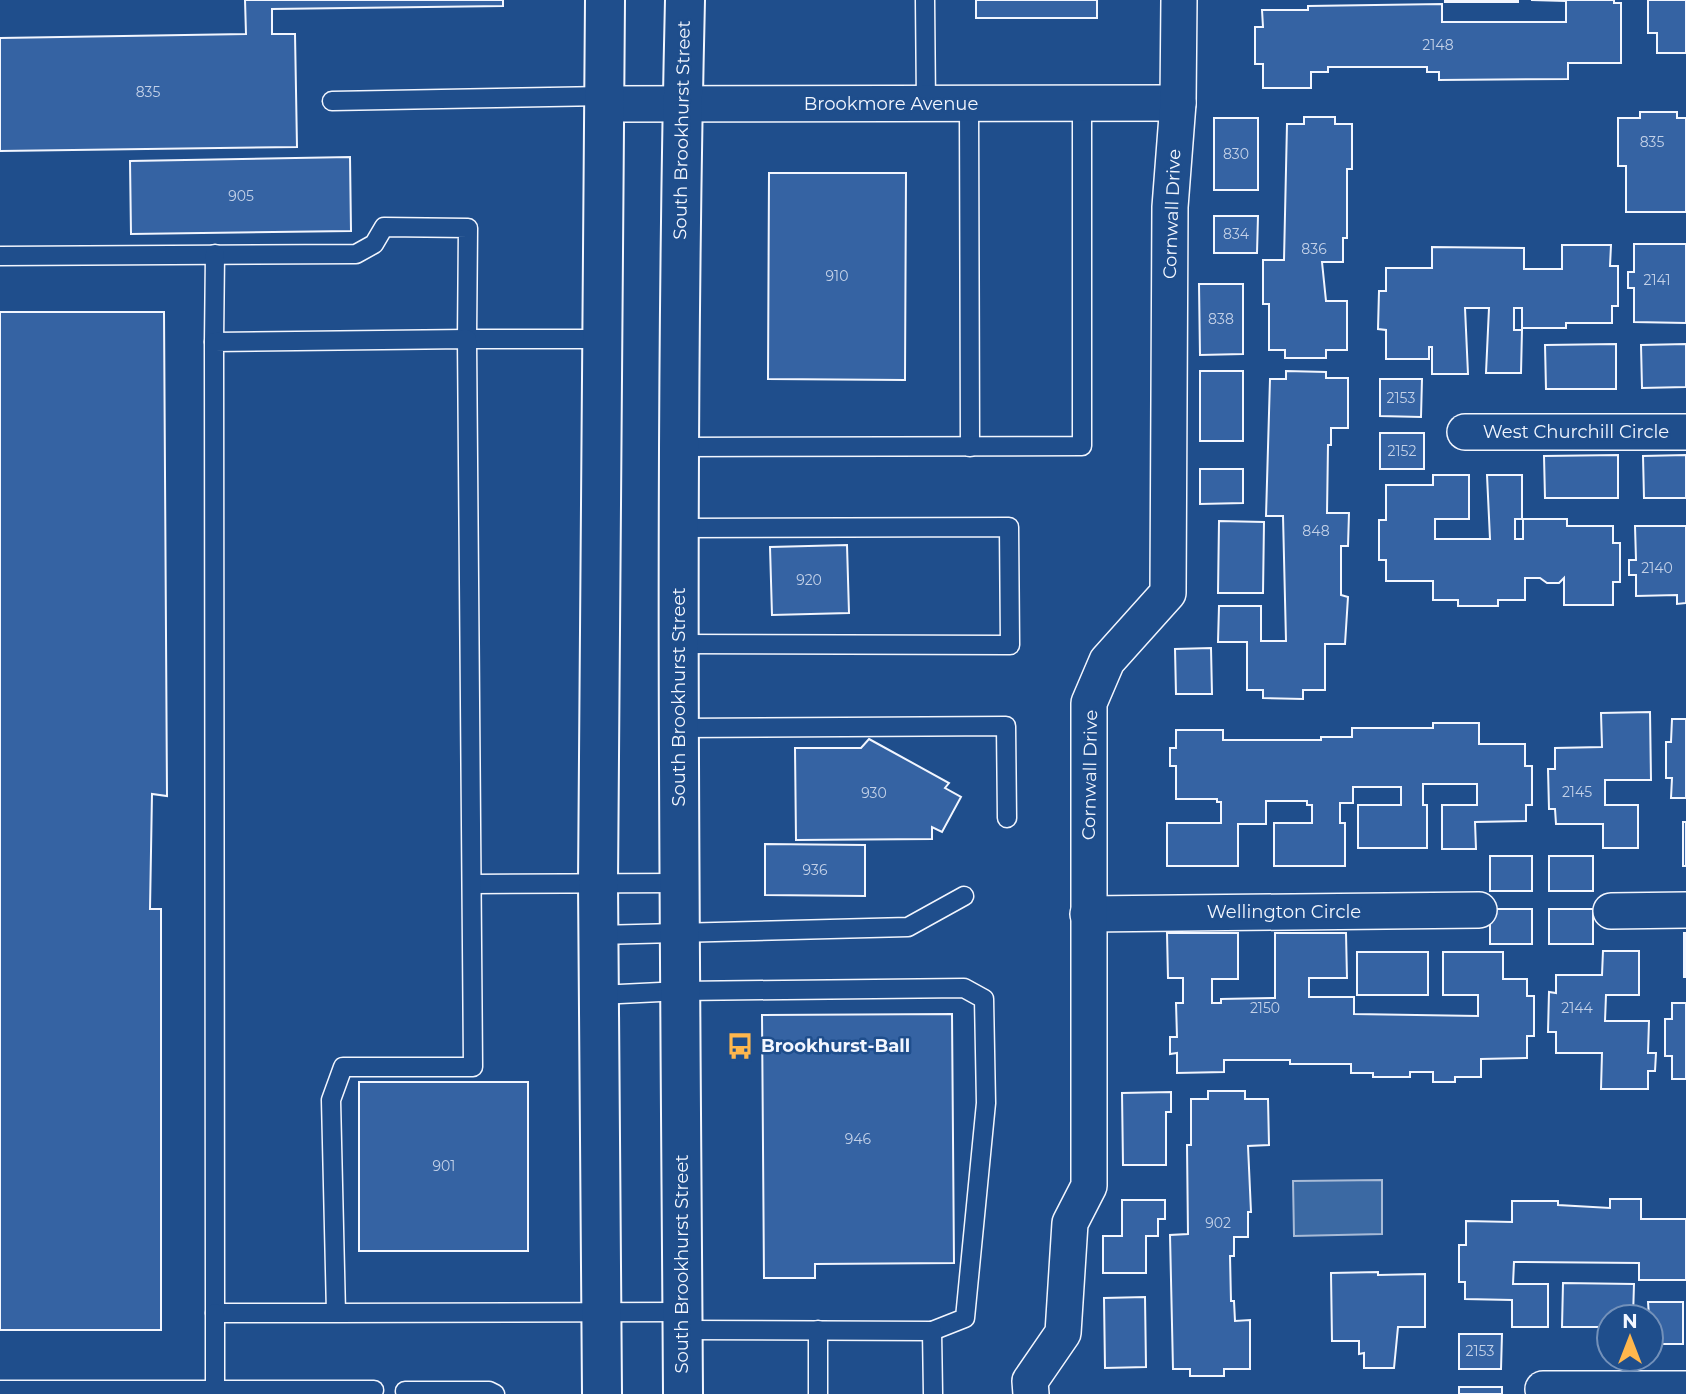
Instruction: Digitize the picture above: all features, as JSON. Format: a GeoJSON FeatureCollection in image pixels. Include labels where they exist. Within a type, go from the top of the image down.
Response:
{"type":"FeatureCollection","features":[{"type":"Feature","properties":{"kind":"main road"},"geometry":{"type":"LineString","coordinates":[[602,1394],[598,883],[605,0]]}},
{"type":"Feature","properties":{"kind":"main road","name":"South Brookhurst Street"},"geometry":{"type":"LineString","coordinates":[[683,1394],[679,644],[685,0]]}},
{"type":"Feature","properties":{"kind":"street","name":"Cornwall Drive"},"geometry":{"type":"LineString","coordinates":[[1031,1394],[1030,1381],[1063,1333],[1070,1223],[1090,1186],[1090,704],[1107,661],[1168,593],[1170,207],[1178,103],[1179,0]]}},
{"type":"Feature","properties":{"kind":"street","name":"Brookmore Avenue"},"geometry":{"type":"LineString","coordinates":[[604,100],[683,104],[1178,103]]}},
{"type":"Feature","properties":{"kind":"street","name":"West Churchill Circle"},"geometry":{"type":"LineString","coordinates":[[1465,432],[1686,432]]}},
{"type":"Feature","properties":{"kind":"street"},"geometry":{"type":"LineString","coordinates":[[1611,911],[1686,910]]}},
{"type":"Feature","properties":{"kind":"street","name":"Wellington Circle"},"geometry":{"type":"LineString","coordinates":[[1088,914],[1479,911]]}},
{"type":"Feature","properties":{"kind":"street"},"geometry":{"type":"LineString","coordinates":[[1543,1389],[1686,1389]]}},
{"type":"Feature","properties":{"kind":"lane"},"geometry":{"type":"LineString","coordinates":[[925,0],[926,104]]}},
{"type":"Feature","properties":{"kind":"lane"},"geometry":{"type":"LineString","coordinates":[[332,101],[604,100]]}},
{"type":"Feature","properties":{"kind":"lane"},"geometry":{"type":"LineString","coordinates":[[680,447],[1082,446],[1082,103]]}},
{"type":"Feature","properties":{"kind":"lane"},"geometry":{"type":"LineString","coordinates":[[969,104],[970,447]]}},
{"type":"Feature","properties":{"kind":"lane"},"geometry":{"type":"LineString","coordinates":[[0,256],[356,254],[373,244],[384,227],[468,228],[473,1068],[343,1067],[331,1100],[336,1313]]}},
{"type":"Feature","properties":{"kind":"lane"},"geometry":{"type":"LineString","coordinates":[[215,254],[216,1391]]}},
{"type":"Feature","properties":{"kind":"lane"},"geometry":{"type":"LineString","coordinates":[[214,342],[603,339]]}},
{"type":"Feature","properties":{"kind":"lane"},"geometry":{"type":"LineString","coordinates":[[679,644],[1010,645],[1009,527],[680,528]]}},
{"type":"Feature","properties":{"kind":"lane"},"geometry":{"type":"LineString","coordinates":[[679,728],[1006,726],[1007,818]]}},
{"type":"Feature","properties":{"kind":"lane"},"geometry":{"type":"LineString","coordinates":[[472,884],[680,883]]}},
{"type":"Feature","properties":{"kind":"lane"},"geometry":{"type":"LineString","coordinates":[[598,935],[908,927],[964,896]]}},
{"type":"Feature","properties":{"kind":"lane"},"geometry":{"type":"LineString","coordinates":[[215,1313],[601,1313],[818,1330],[932,1331],[965,1318],[986,1102],[984,999],[964,988],[681,991],[599,995]]}},
{"type":"Feature","properties":{"kind":"lane"},"geometry":{"type":"LineString","coordinates":[[818,1330],[818,1394]]}},
{"type":"Feature","properties":{"kind":"lane"},"geometry":{"type":"LineString","coordinates":[[932,1331],[933,1394]]}},
{"type":"Feature","properties":{"kind":"lane"},"geometry":{"type":"LineString","coordinates":[[0,1390],[374,1390]]}},
{"type":"Feature","properties":{"kind":"lane"},"geometry":{"type":"LineString","coordinates":[[405,1391],[489,1391],[495,1394]]}},
{"type":"Feature","properties":{"kind":"water"},"geometry":{"type":"Polygon","coordinates":[[[1382,1180],[1382,1234],[1294,1236],[1293,1181],[1382,1180]]]}},
{"type":"Feature","properties":{"kind":"building"},"geometry":{"type":"Polygon","coordinates":[[[245,0],[503,0],[503,6],[272,9],[272,34],[295,34],[297,147],[0,151],[0,38],[246,34],[245,0]]]}},
{"type":"Feature","properties":{"kind":"building"},"geometry":{"type":"Polygon","coordinates":[[[976,0],[1097,0],[1097,18],[976,18],[976,0]]]}},
{"type":"Feature","properties":{"kind":"building"},"geometry":{"type":"Polygon","coordinates":[[[1518,0],[1518,2],[1445,2],[1518,0]]]}},
{"type":"Feature","properties":{"kind":"building"},"geometry":{"type":"Polygon","coordinates":[[[1531,0],[1614,0],[1614,3],[1621,3],[1621,63],[1568,63],[1568,79],[1439,80],[1439,72],[1427,72],[1427,67],[1328,67],[1328,72],[1311,72],[1311,88],[1263,88],[1263,64],[1255,64],[1255,27],[1263,27],[1262,10],[1308,10],[1308,6],[1442,4],[1442,22],[1566,22],[1566,1],[1531,0]]]}},
{"type":"Feature","properties":{"kind":"building"},"geometry":{"type":"Polygon","coordinates":[[[1648,0],[1686,0],[1686,53],[1657,53],[1657,33],[1648,33],[1648,0]]]}},
{"type":"Feature","properties":{"kind":"building"},"geometry":{"type":"Polygon","coordinates":[[[1640,112],[1677,112],[1677,118],[1686,118],[1686,212],[1626,212],[1626,166],[1618,166],[1618,118],[1640,118],[1640,112]]]}},
{"type":"Feature","properties":{"kind":"building"},"geometry":{"type":"Polygon","coordinates":[[[1304,117],[1335,117],[1335,124],[1352,124],[1352,169],[1347,169],[1347,238],[1343,238],[1343,262],[1322,262],[1326,301],[1347,301],[1347,350],[1326,350],[1326,358],[1285,358],[1285,350],[1269,350],[1269,304],[1263,304],[1263,260],[1284,260],[1287,124],[1304,124],[1304,117]]]}},
{"type":"Feature","properties":{"kind":"building"},"geometry":{"type":"Polygon","coordinates":[[[1214,118],[1258,118],[1258,190],[1214,190],[1214,118]]]}},
{"type":"Feature","properties":{"kind":"building"},"geometry":{"type":"Polygon","coordinates":[[[350,157],[351,231],[131,234],[130,161],[350,157]]]}},
{"type":"Feature","properties":{"kind":"building"},"geometry":{"type":"Polygon","coordinates":[[[769,173],[906,173],[905,380],[768,379],[769,173]]]}},
{"type":"Feature","properties":{"kind":"building"},"geometry":{"type":"Polygon","coordinates":[[[1214,216],[1258,216],[1257,253],[1214,253],[1214,216]]]}},
{"type":"Feature","properties":{"kind":"building"},"geometry":{"type":"Polygon","coordinates":[[[1634,244],[1686,244],[1686,323],[1634,322],[1634,288],[1628,288],[1628,272],[1634,272],[1634,244]]]}},
{"type":"Feature","properties":{"kind":"building"},"geometry":{"type":"Polygon","coordinates":[[[1562,245],[1611,245],[1610,266],[1618,266],[1618,306],[1612,306],[1612,323],[1566,323],[1566,328],[1522,328],[1522,308],[1514,308],[1514,330],[1522,330],[1521,373],[1486,373],[1489,308],[1465,308],[1468,374],[1432,374],[1432,347],[1429,347],[1429,359],[1386,359],[1386,330],[1378,329],[1379,291],[1386,291],[1386,268],[1432,268],[1432,247],[1524,248],[1524,269],[1562,269],[1562,245]]]}},
{"type":"Feature","properties":{"kind":"building"},"geometry":{"type":"Polygon","coordinates":[[[1199,284],[1243,284],[1243,354],[1200,355],[1199,284]]]}},
{"type":"Feature","properties":{"kind":"building"},"geometry":{"type":"Polygon","coordinates":[[[0,312],[164,312],[167,796],[152,794],[150,909],[161,909],[161,1330],[0,1330],[0,312]]]}},
{"type":"Feature","properties":{"kind":"building"},"geometry":{"type":"Polygon","coordinates":[[[1616,344],[1616,389],[1546,389],[1545,345],[1616,344]]]}},
{"type":"Feature","properties":{"kind":"building"},"geometry":{"type":"Polygon","coordinates":[[[1686,344],[1686,387],[1642,388],[1641,345],[1686,344]]]}},
{"type":"Feature","properties":{"kind":"building"},"geometry":{"type":"Polygon","coordinates":[[[1200,371],[1243,371],[1243,441],[1200,441],[1200,371]]]}},
{"type":"Feature","properties":{"kind":"building"},"geometry":{"type":"Polygon","coordinates":[[[1286,371],[1326,372],[1326,378],[1348,378],[1348,428],[1331,428],[1331,445],[1328,445],[1327,513],[1349,513],[1348,546],[1341,546],[1341,595],[1348,597],[1345,644],[1325,644],[1325,690],[1303,690],[1303,699],[1263,698],[1263,690],[1247,690],[1247,642],[1218,642],[1219,606],[1261,606],[1261,641],[1286,641],[1283,516],[1266,516],[1270,379],[1286,379],[1286,371]]]}},
{"type":"Feature","properties":{"kind":"building"},"geometry":{"type":"Polygon","coordinates":[[[1380,379],[1422,379],[1421,417],[1380,416],[1380,379]]]}},
{"type":"Feature","properties":{"kind":"building"},"geometry":{"type":"Polygon","coordinates":[[[1380,433],[1424,433],[1424,469],[1380,469],[1380,433]]]}},
{"type":"Feature","properties":{"kind":"building"},"geometry":{"type":"Polygon","coordinates":[[[1618,455],[1618,498],[1545,498],[1544,456],[1618,455]]]}},
{"type":"Feature","properties":{"kind":"building"},"geometry":{"type":"Polygon","coordinates":[[[1686,455],[1686,498],[1644,498],[1643,456],[1686,455]]]}},
{"type":"Feature","properties":{"kind":"building"},"geometry":{"type":"Polygon","coordinates":[[[1200,469],[1243,469],[1243,503],[1200,504],[1200,469]]]}},
{"type":"Feature","properties":{"kind":"building"},"geometry":{"type":"Polygon","coordinates":[[[1433,475],[1469,475],[1469,519],[1435,519],[1435,539],[1490,539],[1487,475],[1522,475],[1522,519],[1515,519],[1515,539],[1523,539],[1523,519],[1567,519],[1567,526],[1613,526],[1613,543],[1620,543],[1620,582],[1613,582],[1613,605],[1564,605],[1564,578],[1559,583],[1547,583],[1540,578],[1525,578],[1525,600],[1498,600],[1498,606],[1458,606],[1458,600],[1433,600],[1433,581],[1386,581],[1386,560],[1379,560],[1379,520],[1386,520],[1386,485],[1433,485],[1433,475]]]}},
{"type":"Feature","properties":{"kind":"building"},"geometry":{"type":"Polygon","coordinates":[[[1219,521],[1264,522],[1263,593],[1218,593],[1219,521]]]}},
{"type":"Feature","properties":{"kind":"building"},"geometry":{"type":"Polygon","coordinates":[[[1635,526],[1686,526],[1686,603],[1677,604],[1677,595],[1636,596],[1636,575],[1629,575],[1629,560],[1636,560],[1635,526]]]}},
{"type":"Feature","properties":{"kind":"building"},"geometry":{"type":"Polygon","coordinates":[[[847,545],[849,613],[772,615],[770,547],[847,545]]]}},
{"type":"Feature","properties":{"kind":"building"},"geometry":{"type":"Polygon","coordinates":[[[1211,648],[1212,694],[1176,694],[1175,649],[1211,648]]]}},
{"type":"Feature","properties":{"kind":"building"},"geometry":{"type":"Polygon","coordinates":[[[1650,712],[1651,780],[1605,780],[1605,805],[1638,805],[1638,848],[1603,848],[1603,824],[1556,824],[1555,809],[1549,809],[1548,769],[1555,769],[1555,748],[1602,747],[1601,713],[1650,712]]]}},
{"type":"Feature","properties":{"kind":"building"},"geometry":{"type":"Polygon","coordinates":[[[1672,719],[1686,719],[1686,798],[1671,798],[1672,778],[1666,778],[1666,742],[1671,742],[1672,719]]]}},
{"type":"Feature","properties":{"kind":"building"},"geometry":{"type":"Polygon","coordinates":[[[1433,723],[1479,723],[1479,744],[1525,744],[1525,766],[1532,766],[1532,805],[1526,805],[1526,821],[1475,822],[1476,849],[1442,849],[1442,805],[1477,805],[1477,784],[1423,784],[1423,805],[1427,805],[1427,848],[1358,848],[1358,805],[1401,805],[1401,787],[1353,787],[1353,803],[1340,803],[1340,823],[1345,823],[1345,866],[1274,866],[1274,823],[1312,823],[1312,805],[1307,805],[1307,801],[1266,801],[1266,824],[1238,824],[1238,866],[1167,866],[1167,823],[1221,823],[1221,802],[1217,802],[1217,799],[1176,799],[1176,766],[1170,766],[1170,748],[1176,748],[1176,730],[1223,730],[1223,740],[1321,740],[1321,737],[1352,737],[1352,728],[1433,728],[1433,723]]]}},
{"type":"Feature","properties":{"kind":"building"},"geometry":{"type":"Polygon","coordinates":[[[869,739],[949,783],[945,788],[961,797],[942,832],[932,827],[932,839],[796,840],[795,748],[861,748],[869,739]]]}},
{"type":"Feature","properties":{"kind":"building"},"geometry":{"type":"Polygon","coordinates":[[[1683,822],[1686,822],[1686,866],[1683,866],[1683,822]]]}},
{"type":"Feature","properties":{"kind":"building"},"geometry":{"type":"Polygon","coordinates":[[[765,844],[865,845],[865,896],[765,895],[765,844]]]}},
{"type":"Feature","properties":{"kind":"building"},"geometry":{"type":"Polygon","coordinates":[[[1490,856],[1532,856],[1532,891],[1490,891],[1490,856]]]}},
{"type":"Feature","properties":{"kind":"building"},"geometry":{"type":"Polygon","coordinates":[[[1549,856],[1593,856],[1593,891],[1549,891],[1549,856]]]}},
{"type":"Feature","properties":{"kind":"building"},"geometry":{"type":"Polygon","coordinates":[[[1490,909],[1532,909],[1532,944],[1490,944],[1490,909]]]}},
{"type":"Feature","properties":{"kind":"building"},"geometry":{"type":"Polygon","coordinates":[[[1549,909],[1593,909],[1593,944],[1549,944],[1549,909]]]}},
{"type":"Feature","properties":{"kind":"building"},"geometry":{"type":"Polygon","coordinates":[[[1167,933],[1238,933],[1238,979],[1212,979],[1212,1003],[1221,1003],[1221,999],[1275,998],[1275,933],[1346,933],[1347,978],[1309,978],[1309,997],[1354,997],[1354,1014],[1478,1016],[1478,995],[1443,995],[1443,952],[1503,952],[1503,979],[1527,979],[1527,996],[1534,996],[1534,1036],[1527,1036],[1527,1058],[1481,1059],[1481,1077],[1455,1077],[1455,1082],[1433,1082],[1433,1072],[1410,1072],[1410,1077],[1373,1077],[1373,1073],[1351,1073],[1351,1064],[1290,1064],[1290,1060],[1224,1060],[1224,1072],[1177,1073],[1177,1053],[1170,1054],[1170,1037],[1177,1037],[1176,1003],[1183,1003],[1183,978],[1168,978],[1167,933]]]}},
{"type":"Feature","properties":{"kind":"building"},"geometry":{"type":"Polygon","coordinates":[[[1686,933],[1686,977],[1684,977],[1686,933]]]}},
{"type":"Feature","properties":{"kind":"building"},"geometry":{"type":"Polygon","coordinates":[[[1603,951],[1639,951],[1639,995],[1606,995],[1605,1021],[1649,1021],[1648,1053],[1656,1053],[1655,1071],[1648,1071],[1648,1089],[1601,1089],[1602,1053],[1556,1053],[1556,1032],[1548,1032],[1549,992],[1556,993],[1556,975],[1602,975],[1603,951]]]}},
{"type":"Feature","properties":{"kind":"building"},"geometry":{"type":"Polygon","coordinates":[[[1357,952],[1428,952],[1428,995],[1357,995],[1357,952]]]}},
{"type":"Feature","properties":{"kind":"building"},"geometry":{"type":"Polygon","coordinates":[[[1672,1003],[1686,1003],[1686,1079],[1672,1079],[1672,1056],[1665,1056],[1665,1019],[1672,1019],[1672,1003]]]}},
{"type":"Feature","properties":{"kind":"building"},"geometry":{"type":"Polygon","coordinates":[[[952,1014],[954,1263],[815,1264],[815,1278],[764,1278],[762,1015],[952,1014]]]}},
{"type":"Feature","properties":{"kind":"building"},"geometry":{"type":"Polygon","coordinates":[[[359,1082],[528,1082],[528,1251],[359,1251],[359,1082]]]}},
{"type":"Feature","properties":{"kind":"building"},"geometry":{"type":"Polygon","coordinates":[[[1208,1091],[1245,1091],[1245,1099],[1268,1099],[1269,1145],[1248,1146],[1251,1212],[1248,1212],[1248,1237],[1234,1237],[1234,1256],[1230,1256],[1231,1301],[1234,1301],[1235,1321],[1250,1320],[1250,1369],[1224,1369],[1224,1376],[1190,1376],[1190,1369],[1173,1369],[1170,1235],[1188,1234],[1187,1145],[1191,1145],[1191,1099],[1208,1099],[1208,1091]]]}},
{"type":"Feature","properties":{"kind":"building"},"geometry":{"type":"Polygon","coordinates":[[[1171,1092],[1171,1112],[1166,1112],[1166,1165],[1123,1165],[1122,1093],[1171,1092]]]}},
{"type":"Feature","properties":{"kind":"building"},"geometry":{"type":"Polygon","coordinates":[[[1610,1199],[1641,1199],[1641,1219],[1686,1219],[1686,1280],[1639,1280],[1639,1263],[1514,1262],[1513,1284],[1548,1284],[1548,1327],[1512,1327],[1512,1300],[1465,1299],[1465,1282],[1459,1282],[1459,1245],[1466,1245],[1466,1221],[1512,1222],[1512,1201],[1558,1201],[1558,1205],[1610,1208],[1610,1199]]]}},
{"type":"Feature","properties":{"kind":"building"},"geometry":{"type":"Polygon","coordinates":[[[1122,1200],[1165,1200],[1165,1219],[1158,1219],[1158,1236],[1146,1236],[1146,1273],[1103,1273],[1103,1236],[1122,1236],[1122,1200]]]}},
{"type":"Feature","properties":{"kind":"building"},"geometry":{"type":"Polygon","coordinates":[[[1378,1272],[1378,1275],[1425,1274],[1425,1327],[1398,1327],[1394,1368],[1364,1368],[1364,1353],[1359,1354],[1359,1341],[1332,1341],[1331,1273],[1378,1272]]]}},
{"type":"Feature","properties":{"kind":"building"},"geometry":{"type":"Polygon","coordinates":[[[1563,1283],[1634,1284],[1633,1303],[1595,1303],[1595,1327],[1562,1327],[1563,1283]]]}},
{"type":"Feature","properties":{"kind":"building"},"geometry":{"type":"Polygon","coordinates":[[[1145,1297],[1146,1367],[1105,1368],[1104,1298],[1145,1297]]]}},
{"type":"Feature","properties":{"kind":"building"},"geometry":{"type":"Polygon","coordinates":[[[1683,1302],[1683,1344],[1665,1344],[1665,1303],[1648,1303],[1683,1302]]]}},
{"type":"Feature","properties":{"kind":"building"},"geometry":{"type":"Polygon","coordinates":[[[1459,1334],[1502,1334],[1501,1369],[1459,1369],[1459,1334]]]}},
{"type":"Feature","properties":{"kind":"building"},"geometry":{"type":"Polygon","coordinates":[[[1459,1387],[1502,1387],[1502,1394],[1459,1394],[1459,1387]]]}},
{"type":"Feature","properties":{"kind":"place","name":"Brookhurst-Ball"},"geometry":{"type":"Point","coordinates":[740,1046]}}]}
